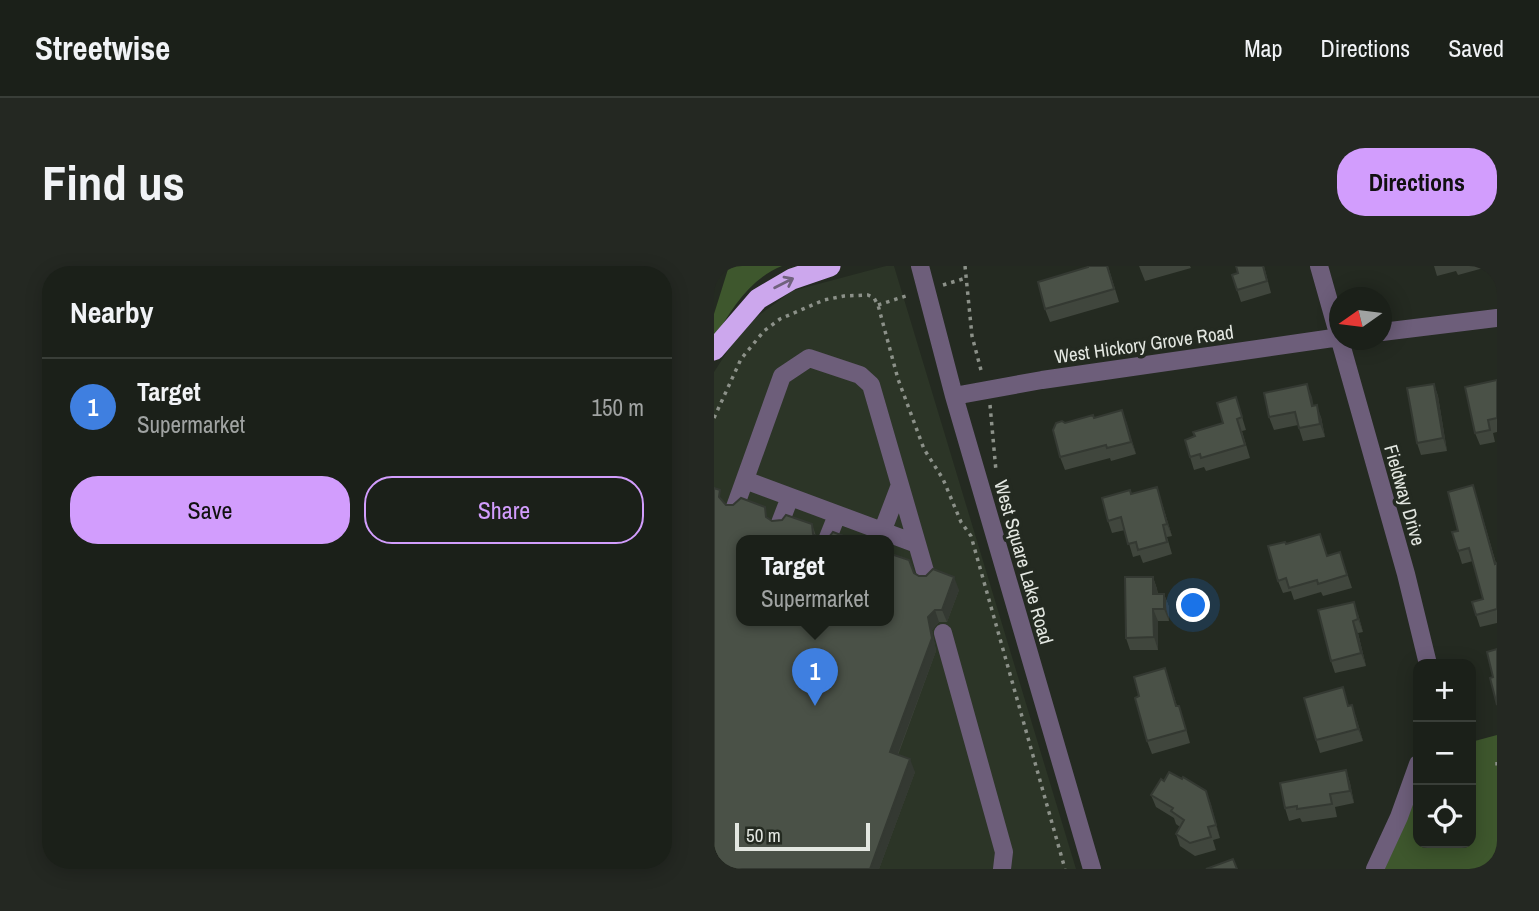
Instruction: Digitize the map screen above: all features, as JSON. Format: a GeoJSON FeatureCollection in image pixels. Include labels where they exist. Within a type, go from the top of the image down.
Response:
{"type":"FeatureCollection","features":[{"type":"Feature","properties":{"kind":"highway"},"geometry":{"type":"LineString","coordinates":[[714,350],[758,299],[792,279],[830,266]]}},
{"type":"Feature","properties":{"kind":"street","name":"West Square Lake Road"},"geometry":{"type":"LineString","coordinates":[[920,266],[954,396],[1092,869]]}},
{"type":"Feature","properties":{"kind":"street","name":"Fieldway Drive"},"geometry":{"type":"LineString","coordinates":[[1319,266],[1329,302]]}},
{"type":"Feature","properties":{"kind":"street"},"geometry":{"type":"LineString","coordinates":[[1392,331],[1497,318]]}},
{"type":"Feature","properties":{"kind":"street","name":"West Hickory Grove Road"},"geometry":{"type":"LineString","coordinates":[[954,396],[1042,380],[1329,338]]}},
{"type":"Feature","properties":{"kind":"street","name":"Fieldway Drive"},"geometry":{"type":"LineString","coordinates":[[1343,350],[1427,659]]}},
{"type":"Feature","properties":{"kind":"street"},"geometry":{"type":"LineString","coordinates":[[735,507],[782,376],[809,358],[860,376],[871,385],[927,578]]}},
{"type":"Feature","properties":{"kind":"street"},"geometry":{"type":"LineString","coordinates":[[745,480],[836,515],[878,535]]}},
{"type":"Feature","properties":{"kind":"street"},"geometry":{"type":"LineString","coordinates":[[880,535],[900,485]]}},
{"type":"Feature","properties":{"kind":"street"},"geometry":{"type":"LineString","coordinates":[[780,523],[790,497]]}},
{"type":"Feature","properties":{"kind":"street"},"geometry":{"type":"LineString","coordinates":[[829,535],[836,515]]}},
{"type":"Feature","properties":{"kind":"street"},"geometry":{"type":"LineString","coordinates":[[894,539],[917,544]]}},
{"type":"Feature","properties":{"kind":"street"},"geometry":{"type":"LineString","coordinates":[[943,633],[1004,852],[1002,869]]}},
{"type":"Feature","properties":{"kind":"street"},"geometry":{"type":"LineString","coordinates":[[1375,869],[1399,817],[1413,778]]}},
{"type":"Feature","properties":{"kind":"path"},"geometry":{"type":"LineString","coordinates":[[965,266],[972,336],[982,376]]}},
{"type":"Feature","properties":{"kind":"path"},"geometry":{"type":"LineString","coordinates":[[955,281],[966,278]]}},
{"type":"Feature","properties":{"kind":"path"},"geometry":{"type":"LineString","coordinates":[[714,418],[741,359],[764,331],[780,319],[824,300],[868,295],[874,298],[898,379],[924,449],[943,479],[961,522],[971,536],[1065,869]]}},
{"type":"Feature","properties":{"kind":"path"},"geometry":{"type":"LineString","coordinates":[[878,305],[900,298]]}},
{"type":"Feature","properties":{"kind":"shaded area"},"geometry":{"type":"Polygon","coordinates":[[[894,266],[1076,869],[714,869],[714,372],[744,326],[792,291],[894,266]]]}},
{"type":"Feature","properties":{"kind":"green space"},"geometry":{"type":"Polygon","coordinates":[[[729,266],[782,266],[750,287],[714,339],[714,314],[729,266]]]}},
{"type":"Feature","properties":{"kind":"green space"},"geometry":{"type":"Polygon","coordinates":[[[1497,735],[1497,869],[1384,869],[1413,800],[1413,848],[1476,848],[1476,741],[1497,735]]]}},
{"type":"Feature","properties":{"kind":"building"},"geometry":{"type":"Polygon","coordinates":[[[1088,266],[1107,266],[1114,289],[1045,309],[1038,282],[1088,266]]]}},
{"type":"Feature","properties":{"kind":"building"},"geometry":{"type":"Polygon","coordinates":[[[1236,266],[1263,266],[1267,281],[1237,290],[1232,275],[1238,273],[1236,266]]]}},
{"type":"Feature","properties":{"kind":"building"},"geometry":{"type":"Polygon","coordinates":[[[1497,380],[1497,418],[1488,420],[1490,430],[1475,433],[1465,387],[1497,380]]]}},
{"type":"Feature","properties":{"kind":"building"},"geometry":{"type":"Polygon","coordinates":[[[1307,384],[1312,406],[1317,405],[1320,424],[1299,428],[1295,412],[1269,417],[1264,393],[1307,384]]]}},
{"type":"Feature","properties":{"kind":"building"},"geometry":{"type":"Polygon","coordinates":[[[1434,384],[1443,438],[1417,443],[1407,388],[1434,384]]]}},
{"type":"Feature","properties":{"kind":"building"},"geometry":{"type":"Polygon","coordinates":[[[1236,397],[1242,417],[1237,419],[1245,445],[1201,458],[1200,454],[1190,457],[1185,440],[1195,436],[1193,432],[1223,423],[1217,403],[1236,397]]]}},
{"type":"Feature","properties":{"kind":"building"},"geometry":{"type":"Polygon","coordinates":[[[1122,410],[1131,442],[1107,448],[1106,445],[1060,457],[1053,430],[1056,423],[1093,415],[1094,418],[1122,410]]]}},
{"type":"Feature","properties":{"kind":"building"},"geometry":{"type":"Polygon","coordinates":[[[1473,485],[1495,564],[1497,563],[1497,609],[1476,615],[1472,602],[1483,599],[1469,548],[1458,551],[1452,532],[1458,531],[1448,492],[1473,485]]]}},
{"type":"Feature","properties":{"kind":"building"},"geometry":{"type":"Polygon","coordinates":[[[1157,487],[1167,524],[1163,525],[1167,542],[1138,550],[1136,542],[1128,544],[1121,517],[1108,521],[1102,498],[1130,490],[1131,494],[1157,487]]]}},
{"type":"Feature","properties":{"kind":"building"},"geometry":{"type":"Polygon","coordinates":[[[714,488],[720,490],[719,497],[726,505],[733,505],[741,498],[765,507],[766,517],[772,521],[782,520],[786,515],[812,524],[814,535],[736,535],[736,626],[894,626],[894,555],[909,560],[914,573],[919,576],[926,576],[933,569],[954,577],[942,610],[935,610],[928,617],[932,638],[890,752],[910,759],[870,869],[714,869],[714,488]]]}},
{"type":"Feature","properties":{"kind":"building"},"geometry":{"type":"Polygon","coordinates":[[[1320,534],[1327,556],[1340,552],[1347,575],[1318,584],[1317,580],[1289,588],[1286,578],[1278,581],[1268,546],[1320,534]]]}},
{"type":"Feature","properties":{"kind":"building"},"geometry":{"type":"Polygon","coordinates":[[[1125,577],[1153,577],[1153,594],[1164,594],[1164,609],[1153,609],[1154,637],[1126,638],[1125,577]]]}},
{"type":"Feature","properties":{"kind":"building"},"geometry":{"type":"Polygon","coordinates":[[[1354,602],[1358,619],[1353,621],[1361,653],[1331,661],[1318,610],[1354,602]]]}},
{"type":"Feature","properties":{"kind":"building"},"geometry":{"type":"Polygon","coordinates":[[[1497,649],[1497,705],[1487,652],[1497,649]]]}},
{"type":"Feature","properties":{"kind":"building"},"geometry":{"type":"Polygon","coordinates":[[[1165,668],[1186,730],[1147,741],[1135,698],[1139,696],[1134,677],[1165,668]]]}},
{"type":"Feature","properties":{"kind":"building"},"geometry":{"type":"Polygon","coordinates":[[[1343,687],[1348,706],[1352,705],[1358,729],[1316,740],[1304,698],[1343,687]]]}},
{"type":"Feature","properties":{"kind":"building"},"geometry":{"type":"Polygon","coordinates":[[[1346,770],[1350,791],[1330,794],[1332,804],[1285,808],[1280,783],[1346,770]]]}},
{"type":"Feature","properties":{"kind":"building"},"geometry":{"type":"Polygon","coordinates":[[[1169,772],[1206,791],[1216,825],[1208,827],[1211,837],[1190,843],[1176,834],[1184,820],[1171,811],[1173,808],[1151,795],[1169,772]]]}},
{"type":"Feature","properties":{"kind":"building"},"geometry":{"type":"Polygon","coordinates":[[[1233,859],[1237,869],[1206,869],[1233,859]]]}},
{"type":"Feature","properties":{"kind":"place","name":"Target"},"geometry":{"type":"Point","coordinates":[815,706]}}]}
